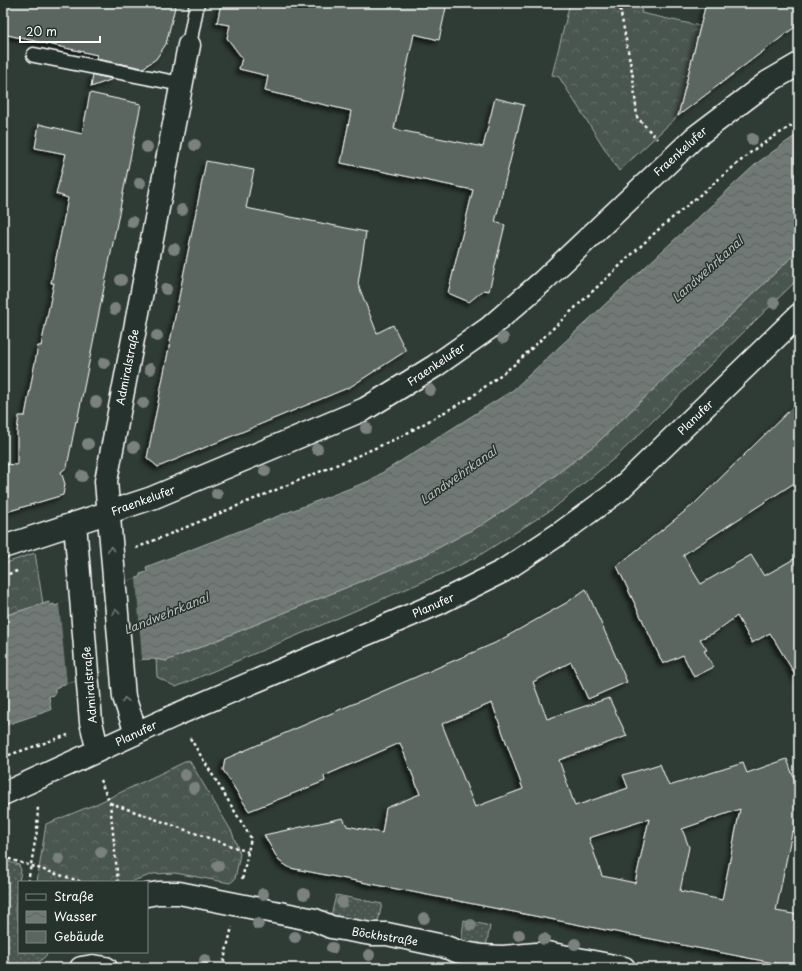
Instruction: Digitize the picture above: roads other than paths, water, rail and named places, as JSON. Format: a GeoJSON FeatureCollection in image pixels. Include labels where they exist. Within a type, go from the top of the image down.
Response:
{"type":"FeatureCollection","features":[{"type":"Feature","properties":{"kind":"street","name":"Admiralstraße"},"geometry":{"type":"LineString","coordinates":[[136,733],[124,697],[106,481],[188,45]]}},
{"type":"Feature","properties":{"kind":"street","name":"Fraenkelufer"},"geometry":{"type":"LineString","coordinates":[[3,546],[152,498],[365,409],[435,366],[489,328],[543,281],[673,157],[727,112],[768,82],[799,64]]}},
{"type":"Feature","properties":{"kind":"street","name":"Planufer"},"geometry":{"type":"LineString","coordinates":[[3,794],[178,714],[437,604],[504,570],[562,532],[618,491],[799,316]]}},
{"type":"Feature","properties":{"kind":"street","name":"Admiralstraße"},"geometry":{"type":"LineString","coordinates":[[75,523],[92,726],[100,750]]}},
{"type":"Feature","properties":{"kind":"street","name":"Böckhstraße"},"geometry":{"type":"LineString","coordinates":[[148,895],[158,893],[178,893],[315,920],[331,926],[371,934],[387,934],[443,946],[459,952],[482,956],[503,958],[547,953],[624,968]]}},
{"type":"Feature","properties":{"kind":"street"},"geometry":{"type":"LineString","coordinates":[[81,968],[105,962]]}},
{"type":"Feature","properties":{"kind":"lane","name":"Admiralstraße"},"geometry":{"type":"LineString","coordinates":[[188,45],[197,3]]}},
{"type":"Feature","properties":{"kind":"lane"},"geometry":{"type":"LineString","coordinates":[[34,55],[181,84]]}},
{"type":"Feature","properties":{"kind":"water","name":"Landwehrkanal"},"geometry":{"type":"Polygon","coordinates":[[[799,133],[799,250],[596,444],[540,487],[483,524],[421,557],[166,661],[153,659],[139,660],[113,667],[74,682],[61,685],[55,689],[55,695],[49,696],[51,710],[3,726],[3,616],[49,602],[50,605],[54,604],[55,606],[140,577],[140,574],[147,572],[146,567],[369,481],[513,390],[757,163],[799,133]]]}}]}
